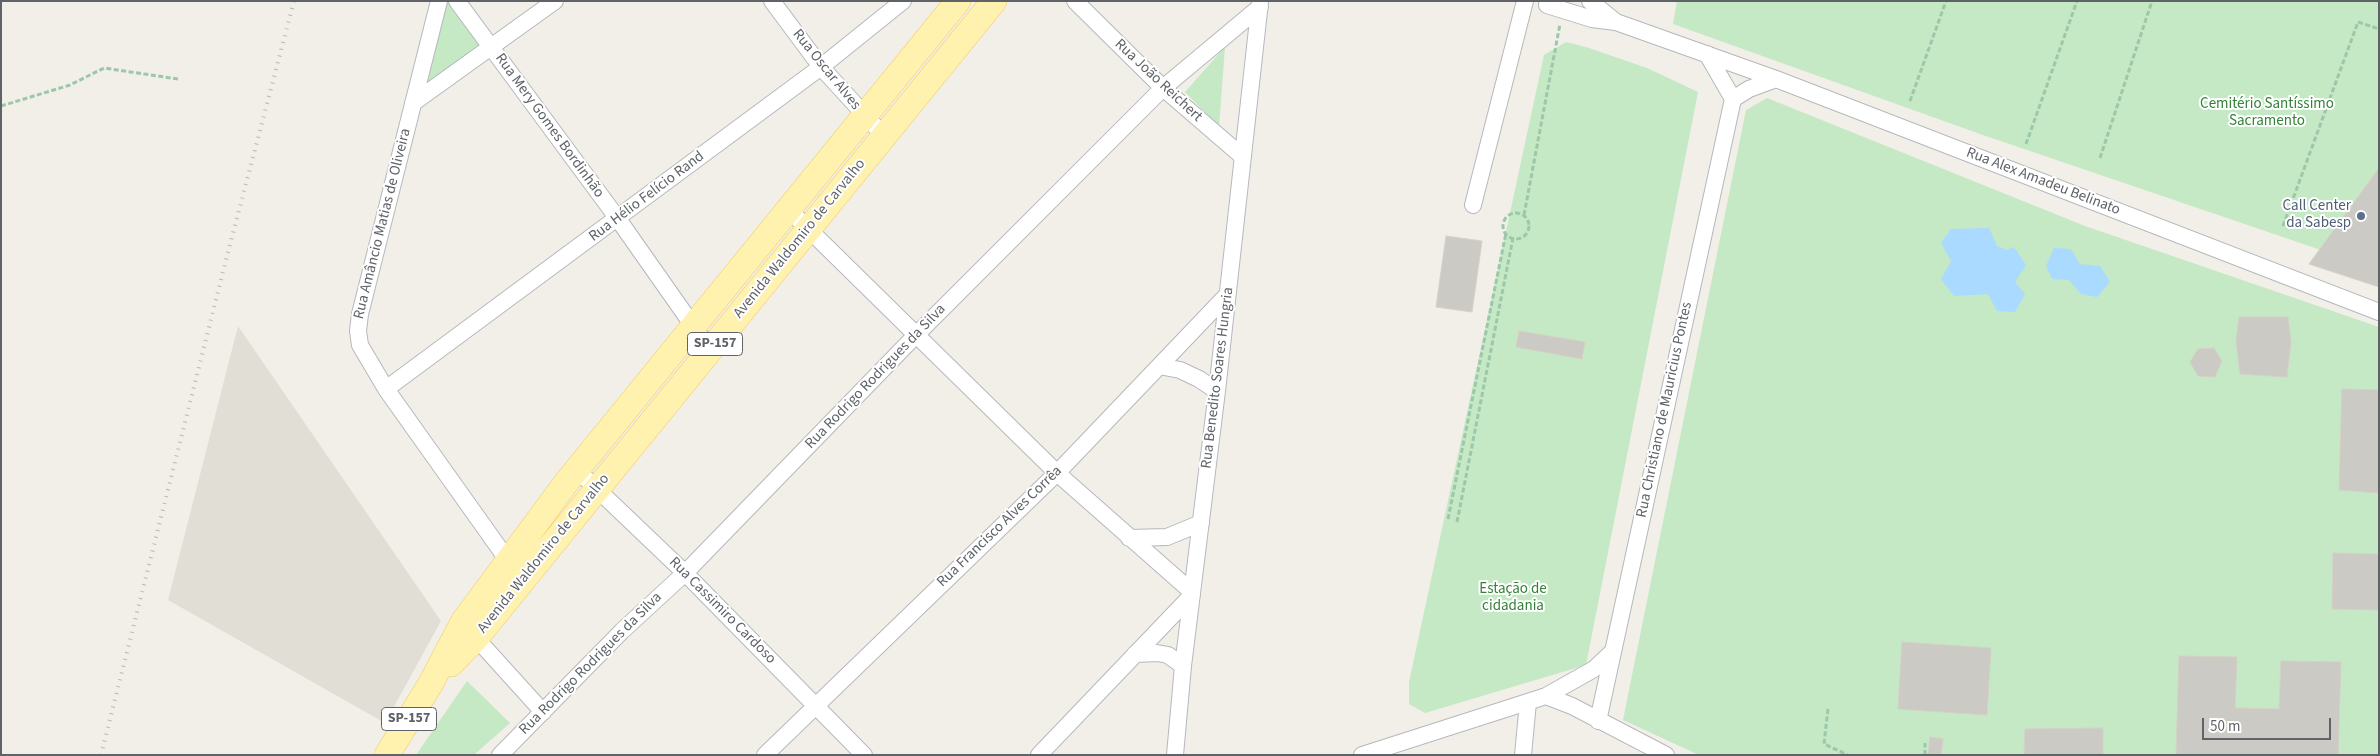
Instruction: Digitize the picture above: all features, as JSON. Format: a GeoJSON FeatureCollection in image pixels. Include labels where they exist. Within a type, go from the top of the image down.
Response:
{"type":"FeatureCollection","features":[{"type":"Feature","properties":{"kind":"main road","name":"Avenida Waldomiro de Carvalho"},"geometry":{"type":"LineString","coordinates":[[387,755],[431,683],[464,622],[508,560],[577,470],[958,1]]}},
{"type":"Feature","properties":{"kind":"main road","name":"Avenida Waldomiro de Carvalho"},"geometry":{"type":"LineString","coordinates":[[431,683],[476,638],[994,1]]}},
{"type":"Feature","properties":{"kind":"street","name":"Rua Amâncio Matias de Oliveira"},"geometry":{"type":"LineString","coordinates":[[438,1],[360,314],[358,331],[360,345],[386,389],[522,581]]}},
{"type":"Feature","properties":{"kind":"street","name":"Rua Mery Gomes Bordinhão"},"geometry":{"type":"LineString","coordinates":[[457,1],[618,219],[692,328],[710,350]]}},
{"type":"Feature","properties":{"kind":"street"},"geometry":{"type":"LineString","coordinates":[[413,103],[555,1]]}},
{"type":"Feature","properties":{"kind":"street","name":"Rua Oscar Alves"},"geometry":{"type":"LineString","coordinates":[[772,1],[821,67],[864,117],[884,136]]}},
{"type":"Feature","properties":{"kind":"street","name":"Rua Hélio Felício Rand"},"geometry":{"type":"LineString","coordinates":[[386,389],[821,67],[903,1]]}},
{"type":"Feature","properties":{"kind":"street","name":"Rua João Reichert"},"geometry":{"type":"LineString","coordinates":[[1075,1],[1162,88],[1243,157]]}},
{"type":"Feature","properties":{"kind":"street"},"geometry":{"type":"LineString","coordinates":[[1473,205],[1526,1]]}},
{"type":"Feature","properties":{"kind":"street"},"geometry":{"type":"LineString","coordinates":[[1590,1],[1616,22]]}},
{"type":"Feature","properties":{"kind":"street"},"geometry":{"type":"LineString","coordinates":[[1542,3],[1563,6],[1592,19],[1616,22]]}},
{"type":"Feature","properties":{"kind":"street","name":"Rua Rodrigo Rodrigues da Silva"},"geometry":{"type":"LineString","coordinates":[[500,755],[622,631],[684,572],[1162,88],[1260,4]]}},
{"type":"Feature","properties":{"kind":"street","name":"Rua Benedito Soares Hungria"},"geometry":{"type":"LineString","coordinates":[[1175,755],[1183,666],[1217,391],[1260,4]]}},
{"type":"Feature","properties":{"kind":"street","name":"Rua Alex Amadeu Belinato"},"geometry":{"type":"LineString","coordinates":[[1616,22],[1776,79],[2379,312]]}},
{"type":"Feature","properties":{"kind":"street"},"geometry":{"type":"LineString","coordinates":[[1706,54],[1733,99],[1776,79]]}},
{"type":"Feature","properties":{"kind":"street","name":"Rua Christiano de Mauricius Pontes"},"geometry":{"type":"LineString","coordinates":[[1598,721],[1611,654],[1733,99]]}},
{"type":"Feature","properties":{"kind":"street"},"geometry":{"type":"LineString","coordinates":[[789,210],[1057,473],[1192,594],[1039,755]]}},
{"type":"Feature","properties":{"kind":"street","name":"Rua Francisco Alves Corrêa"},"geometry":{"type":"LineString","coordinates":[[765,755],[814,705],[1057,473],[1228,294]]}},
{"type":"Feature","properties":{"kind":"street"},"geometry":{"type":"LineString","coordinates":[[1159,366],[1180,370],[1199,379],[1217,391]]}},
{"type":"Feature","properties":{"kind":"street","name":"Rua Cassimiro Cardoso"},"geometry":{"type":"LineString","coordinates":[[577,470],[684,572],[864,755]]}},
{"type":"Feature","properties":{"kind":"street"},"geometry":{"type":"LineString","coordinates":[[1130,538],[1167,537],[1201,523]]}},
{"type":"Feature","properties":{"kind":"street"},"geometry":{"type":"LineString","coordinates":[[476,638],[542,712]]}},
{"type":"Feature","properties":{"kind":"street"},"geometry":{"type":"LineString","coordinates":[[1135,654],[1157,653],[1168,655],[1183,666]]}},
{"type":"Feature","properties":{"kind":"street"},"geometry":{"type":"LineString","coordinates":[[1362,755],[1546,696],[1594,669],[1611,654]]}},
{"type":"Feature","properties":{"kind":"street"},"geometry":{"type":"LineString","coordinates":[[1546,696],[1572,706],[1666,755]]}},
{"type":"Feature","properties":{"kind":"street"},"geometry":{"type":"LineString","coordinates":[[1522,755],[1528,702]]}},
{"type":"Feature","properties":{"kind":"path"},"geometry":{"type":"LineString","coordinates":[[1910,101],[1946,1]]}},
{"type":"Feature","properties":{"kind":"path"},"geometry":{"type":"LineString","coordinates":[[2026,144],[2077,1]]}},
{"type":"Feature","properties":{"kind":"path"},"geometry":{"type":"LineString","coordinates":[[2100,158],[2152,1]]}},
{"type":"Feature","properties":{"kind":"path"},"geometry":{"type":"LineString","coordinates":[[1524,215],[1563,6]]}},
{"type":"Feature","properties":{"kind":"path"},"geometry":{"type":"LineString","coordinates":[[2283,226],[2358,22],[2379,29]]}},
{"type":"Feature","properties":{"kind":"path"},"geometry":{"type":"LineString","coordinates":[[1,106],[70,85],[104,68],[178,79]]}},
{"type":"Feature","properties":{"kind":"path"},"geometry":{"type":"LineString","coordinates":[[1448,519],[1506,233],[1504,225],[1508,217],[1515,213],[1524,215],[1529,222],[1527,233],[1521,238],[1513,238],[1506,233]]}},
{"type":"Feature","properties":{"kind":"path"},"geometry":{"type":"LineString","coordinates":[[1457,522],[1513,238]]}},
{"type":"Feature","properties":{"kind":"path"},"geometry":{"type":"LineString","coordinates":[[1828,709],[1824,744],[1848,755]]}},
{"type":"Feature","properties":{"kind":"path"},"geometry":{"type":"LineString","coordinates":[[1925,744],[1925,755]]}},
{"type":"Feature","properties":{"kind":"shaded area"},"geometry":{"type":"Polygon","coordinates":[[[238,326],[441,621],[385,723],[168,600],[238,326]]]}},
{"type":"Feature","properties":{"kind":"green space"},"geometry":{"type":"Polygon","coordinates":[[[441,1],[453,1],[488,47],[419,96],[441,1]]]}},
{"type":"Feature","properties":{"kind":"green space","name":"Cemitério Santíssimo Sacramento"},"geometry":{"type":"Polygon","coordinates":[[[1677,1],[2379,1],[2379,168],[2321,250],[1980,134],[1673,24],[1677,1]]]}},
{"type":"Feature","properties":{"kind":"green space","name":"Estação de cidadania"},"geometry":{"type":"Polygon","coordinates":[[[1566,42],[1647,68],[1698,92],[1586,665],[1425,713],[1409,704],[1409,682],[1544,55],[1566,42]]]}},
{"type":"Feature","properties":{"kind":"green space"},"geometry":{"type":"Polygon","coordinates":[[[1225,47],[1219,127],[1185,92],[1225,47]]]}},
{"type":"Feature","properties":{"kind":"green space"},"geometry":{"type":"Polygon","coordinates":[[[1767,98],[2085,226],[2379,327],[2379,755],[1699,755],[1623,720],[1746,110],[1767,98]]]}},
{"type":"Feature","properties":{"kind":"green space"},"geometry":{"type":"Polygon","coordinates":[[[467,681],[510,723],[474,755],[416,755],[467,681]]]}},
{"type":"Feature","properties":{"kind":"water"},"geometry":{"type":"Polygon","coordinates":[[[1989,228],[1997,246],[2007,250],[2014,247],[2026,265],[2015,282],[2025,294],[2015,312],[1997,311],[1988,294],[1954,296],[1941,279],[1951,261],[1941,243],[1951,229],[1989,228]]]}},
{"type":"Feature","properties":{"kind":"water"},"geometry":{"type":"Polygon","coordinates":[[[2054,248],[2071,249],[2080,264],[2100,266],[2110,282],[2097,297],[2081,294],[2069,280],[2052,279],[2046,266],[2054,248]]]}},
{"type":"Feature","properties":{"kind":"building","name":"Call Center da Sabesp"},"geometry":{"type":"Polygon","coordinates":[[[2379,168],[2379,287],[2309,264],[2379,168]]]}},
{"type":"Feature","properties":{"kind":"building"},"geometry":{"type":"Polygon","coordinates":[[[1446,236],[1482,241],[1472,312],[1436,307],[1446,236]]]}},
{"type":"Feature","properties":{"kind":"building"},"geometry":{"type":"Polygon","coordinates":[[[2239,317],[2288,317],[2291,342],[2287,377],[2240,374],[2236,341],[2239,317]]]}},
{"type":"Feature","properties":{"kind":"building"},"geometry":{"type":"Polygon","coordinates":[[[1519,331],[1585,342],[1582,359],[1516,347],[1519,331]]]}},
{"type":"Feature","properties":{"kind":"building"},"geometry":{"type":"Polygon","coordinates":[[[2214,348],[2222,361],[2215,377],[2198,376],[2190,362],[2198,349],[2214,348]]]}},
{"type":"Feature","properties":{"kind":"building"},"geometry":{"type":"Polygon","coordinates":[[[2342,389],[2379,390],[2379,493],[2339,490],[2342,389]]]}},
{"type":"Feature","properties":{"kind":"building"},"geometry":{"type":"Polygon","coordinates":[[[2333,553],[2379,554],[2379,610],[2332,609],[2333,553]]]}},
{"type":"Feature","properties":{"kind":"building"},"geometry":{"type":"Polygon","coordinates":[[[1902,642],[1991,648],[1987,715],[1898,709],[1902,642]]]}},
{"type":"Feature","properties":{"kind":"building"},"geometry":{"type":"Polygon","coordinates":[[[2179,656],[2237,657],[2235,708],[2279,709],[2281,661],[2341,662],[2338,755],[2176,755],[2179,656]]]}},
{"type":"Feature","properties":{"kind":"building"},"geometry":{"type":"Polygon","coordinates":[[[2103,728],[2103,755],[2024,755],[2025,729],[2103,728]]]}},
{"type":"Feature","properties":{"kind":"building"},"geometry":{"type":"Polygon","coordinates":[[[1930,737],[1943,739],[1941,755],[1928,755],[1930,737]]]}},
{"type":"Feature","properties":{"kind":"railway"},"geometry":{"type":"LineString","coordinates":[[101,755],[227,256],[294,1]]}},
{"type":"Feature","properties":{"kind":"place","name":"Call Center da Sabesp"},"geometry":{"type":"Point","coordinates":[2361,216]}}]}
